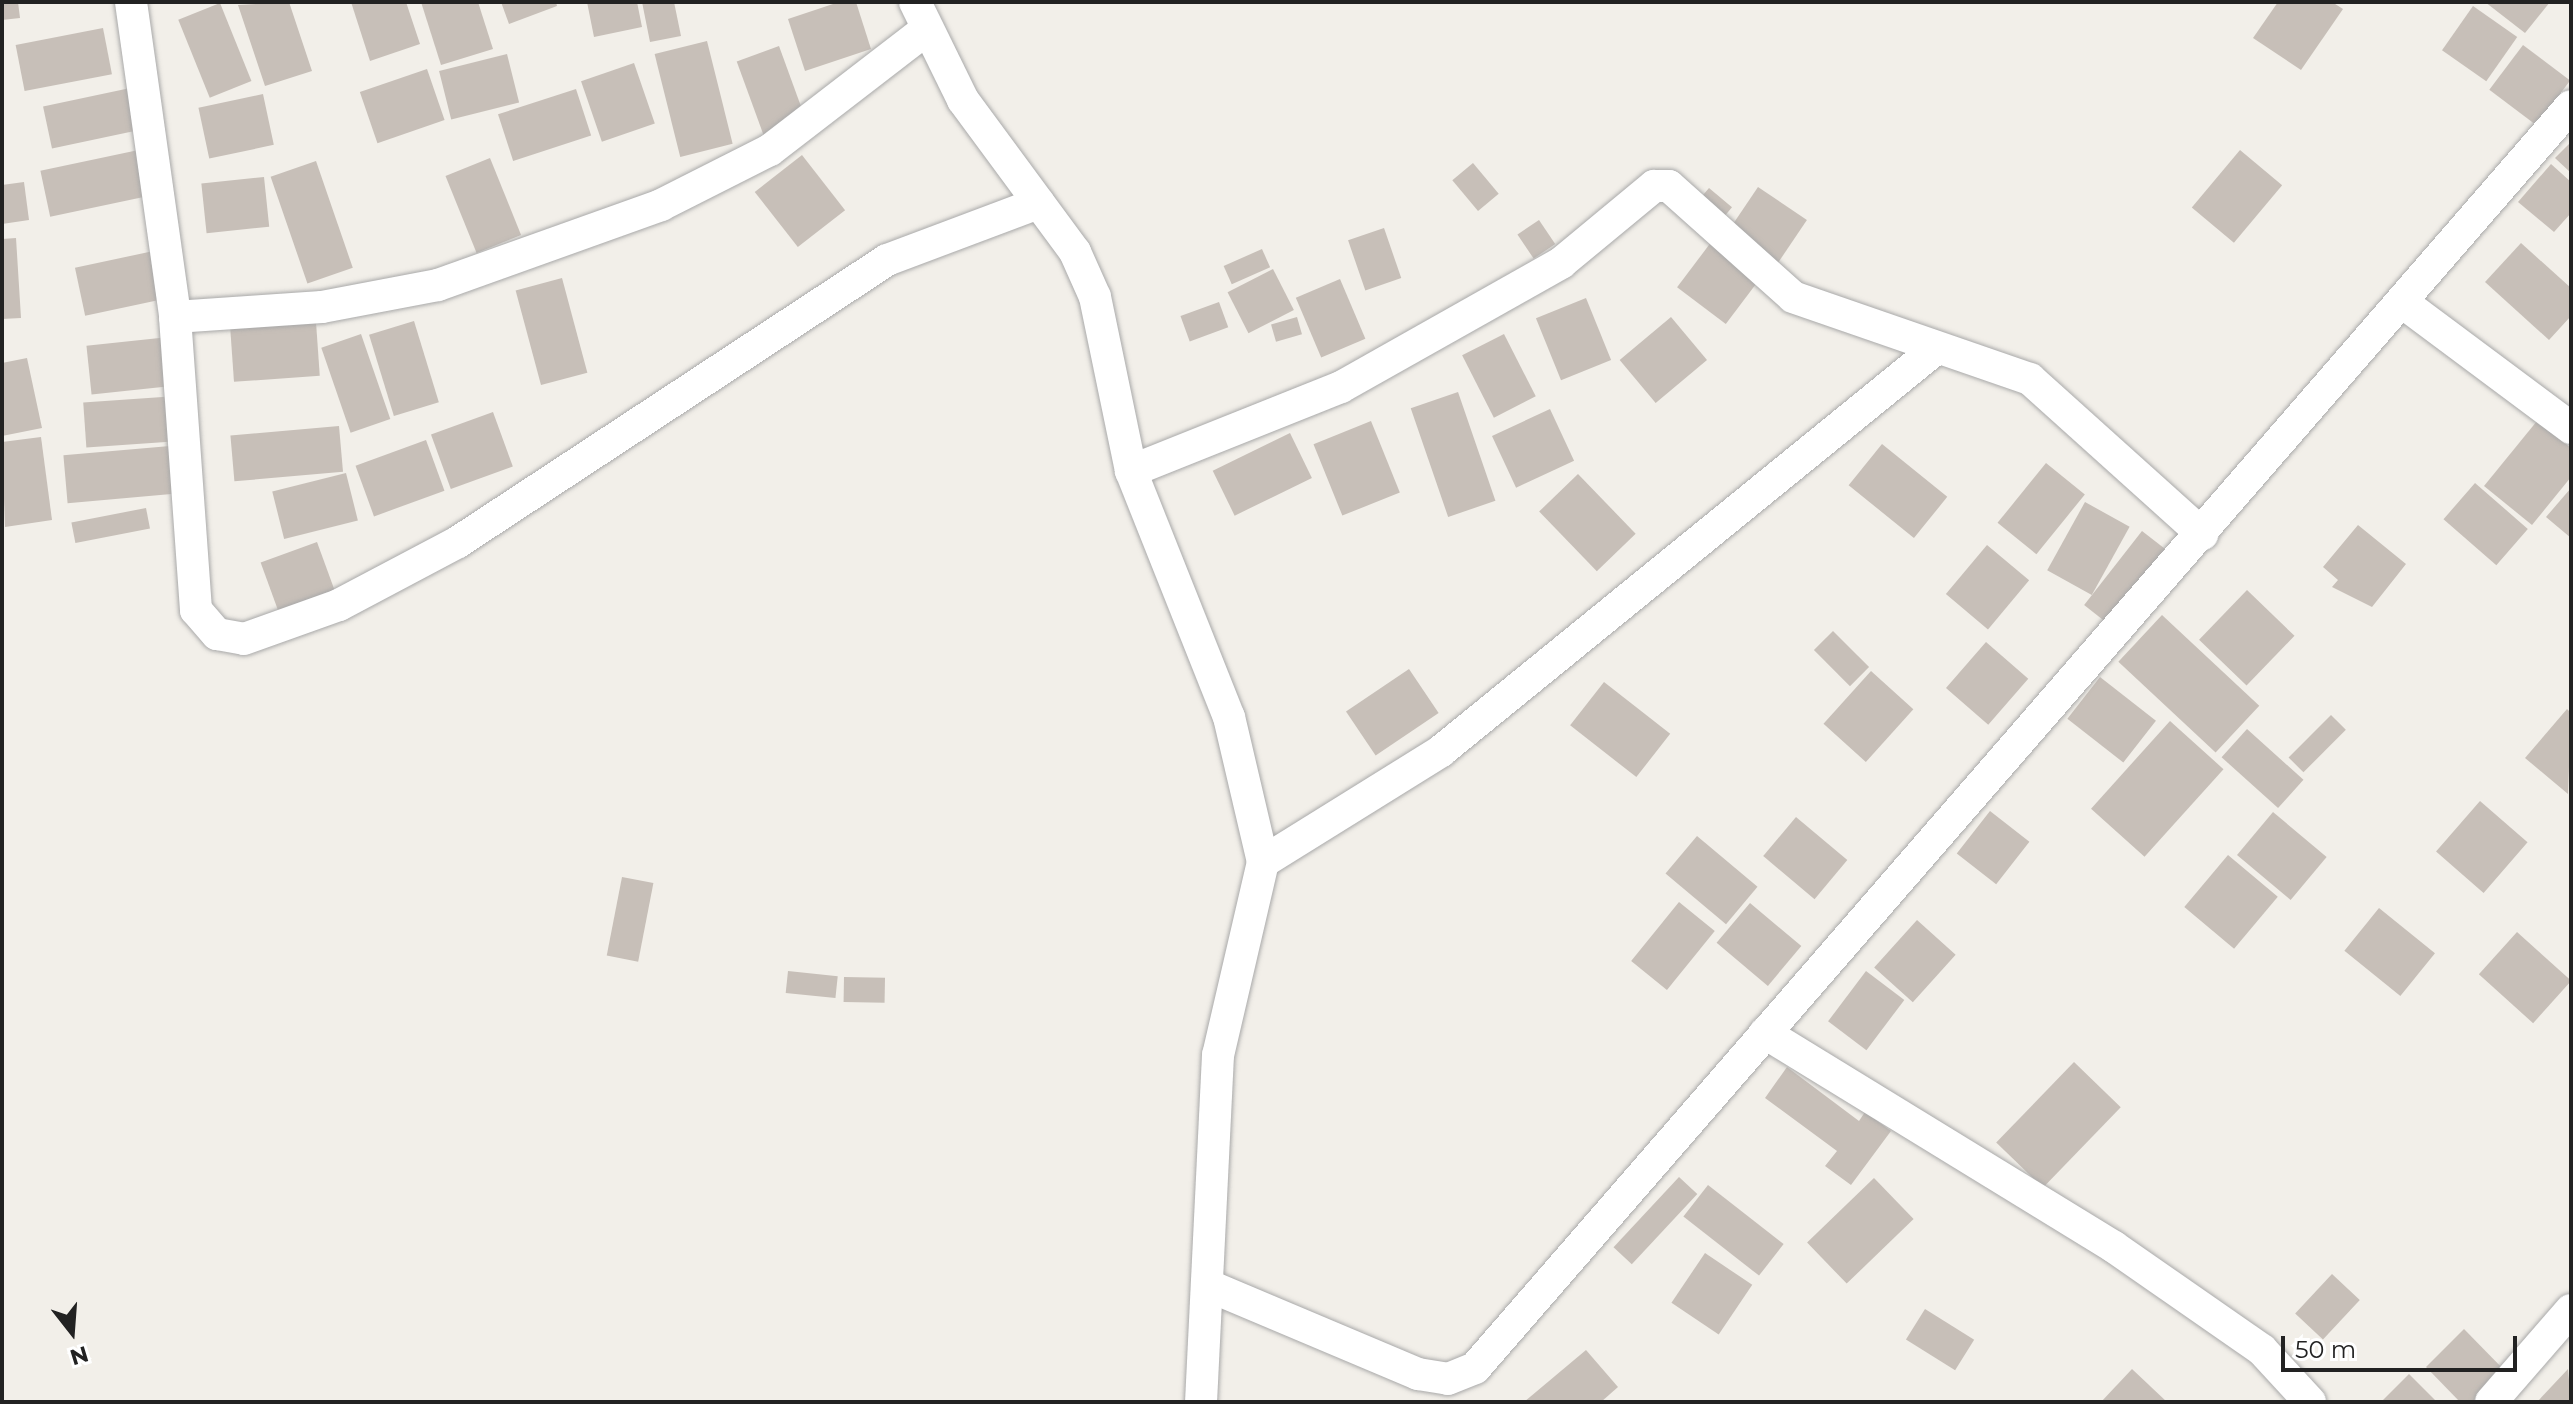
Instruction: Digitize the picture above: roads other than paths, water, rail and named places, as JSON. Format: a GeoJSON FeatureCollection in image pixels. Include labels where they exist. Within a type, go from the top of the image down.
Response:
{"type":"FeatureCollection","features":[{"type":"Feature","properties":{"kind":"street"},"geometry":{"type":"LineString","coordinates":[[131,2],[175,317],[196,610],[217,634],[244,639],[339,605],[458,542],[887,260],[1039,203]]}},
{"type":"Feature","properties":{"kind":"street"},"geometry":{"type":"LineString","coordinates":[[175,317],[322,307],[438,285],[661,205],[770,150],[920,16],[963,100],[1075,252],[1095,297],[1131,471],[1229,717],[1263,862],[1218,1055],[1201,1402]]}},
{"type":"Feature","properties":{"kind":"street"},"geometry":{"type":"LineString","coordinates":[[1207,1285],[1418,1374],[1448,1379],[1475,1368],[2571,106]]}},
{"type":"Feature","properties":{"kind":"street"},"geometry":{"type":"LineString","coordinates":[[1131,471],[1341,387],[1561,263],[1654,186],[1669,186],[1793,297],[1933,351],[1995,363],[2030,379],[2202,534]]}},
{"type":"Feature","properties":{"kind":"street"},"geometry":{"type":"LineString","coordinates":[[2402,302],[2571,428]]}},
{"type":"Feature","properties":{"kind":"street"},"geometry":{"type":"LineString","coordinates":[[1263,862],[1441,751],[1933,351]]}},
{"type":"Feature","properties":{"kind":"street"},"geometry":{"type":"LineString","coordinates":[[1765,1033],[2114,1247],[2262,1350],[2310,1402]]}},
{"type":"Feature","properties":{"kind":"street"},"geometry":{"type":"LineString","coordinates":[[2491,1402],[2571,1310]]}}]}
